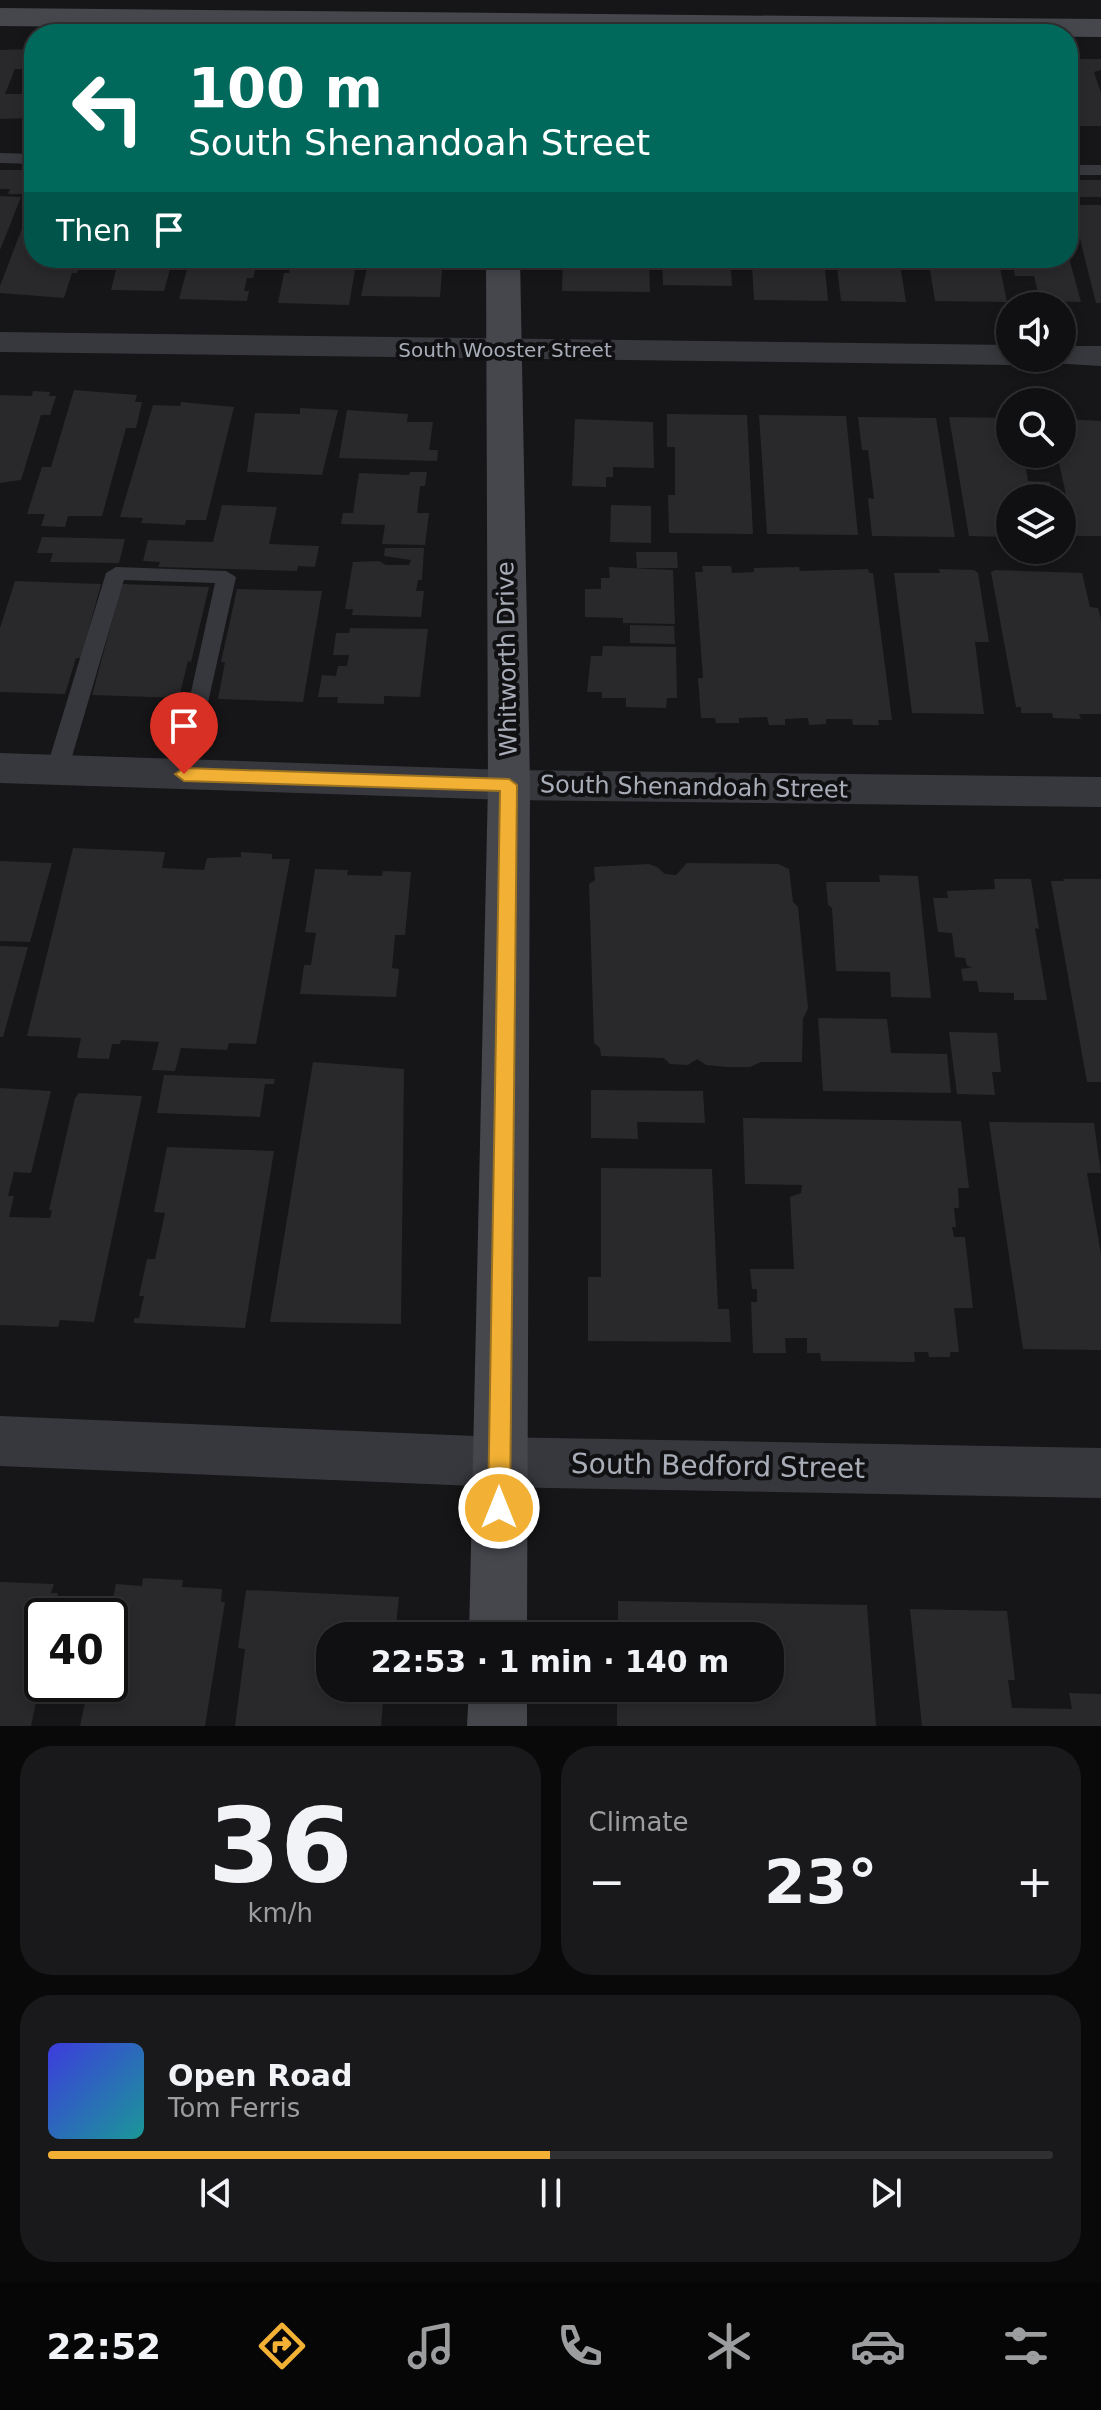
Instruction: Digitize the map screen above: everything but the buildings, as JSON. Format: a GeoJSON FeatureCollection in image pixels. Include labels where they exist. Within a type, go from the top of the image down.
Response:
{"type":"FeatureCollection","features":[{"type":"Feature","properties":{"kind":"street"},"geometry":{"type":"LineString","coordinates":[[0,17],[836,24]]}},
{"type":"Feature","properties":{"kind":"street"},"geometry":{"type":"LineString","coordinates":[[1078,28],[1101,28]]}},
{"type":"Feature","properties":{"kind":"street","name":"Whitworth Drive"},"geometry":{"type":"LineString","coordinates":[[498,1622],[509,785],[503,268]]}},
{"type":"Feature","properties":{"kind":"street","name":"South Wooster Street"},"geometry":{"type":"LineString","coordinates":[[0,342],[996,355]]}},
{"type":"Feature","properties":{"kind":"street"},"geometry":{"type":"LineString","coordinates":[[1076,356],[1101,356]]}},
{"type":"Feature","properties":{"kind":"street","name":"South Shenandoah Street"},"geometry":{"type":"LineString","coordinates":[[0,768],[509,785],[1101,792]]}},
{"type":"Feature","properties":{"kind":"street","name":"South Bedford Street"},"geometry":{"type":"LineString","coordinates":[[0,1441],[499,1462],[1101,1473]]}},
{"type":"Feature","properties":{"kind":"street"},"geometry":{"type":"LineString","coordinates":[[497,1726],[498,1702]]}},
{"type":"Feature","properties":{"kind":"lane"},"geometry":{"type":"LineString","coordinates":[[0,158],[24,159]]}},
{"type":"Feature","properties":{"kind":"lane"},"geometry":{"type":"LineString","coordinates":[[1078,170],[1101,170]]}},
{"type":"Feature","properties":{"kind":"lane"},"geometry":{"type":"LineString","coordinates":[[57,770],[116,573],[226,577],[184,774]]}},
{"type":"Feature","properties":{"kind":"route"},"geometry":{"type":"LineString","coordinates":[[184,774],[509,785],[499,1508]]}}]}
